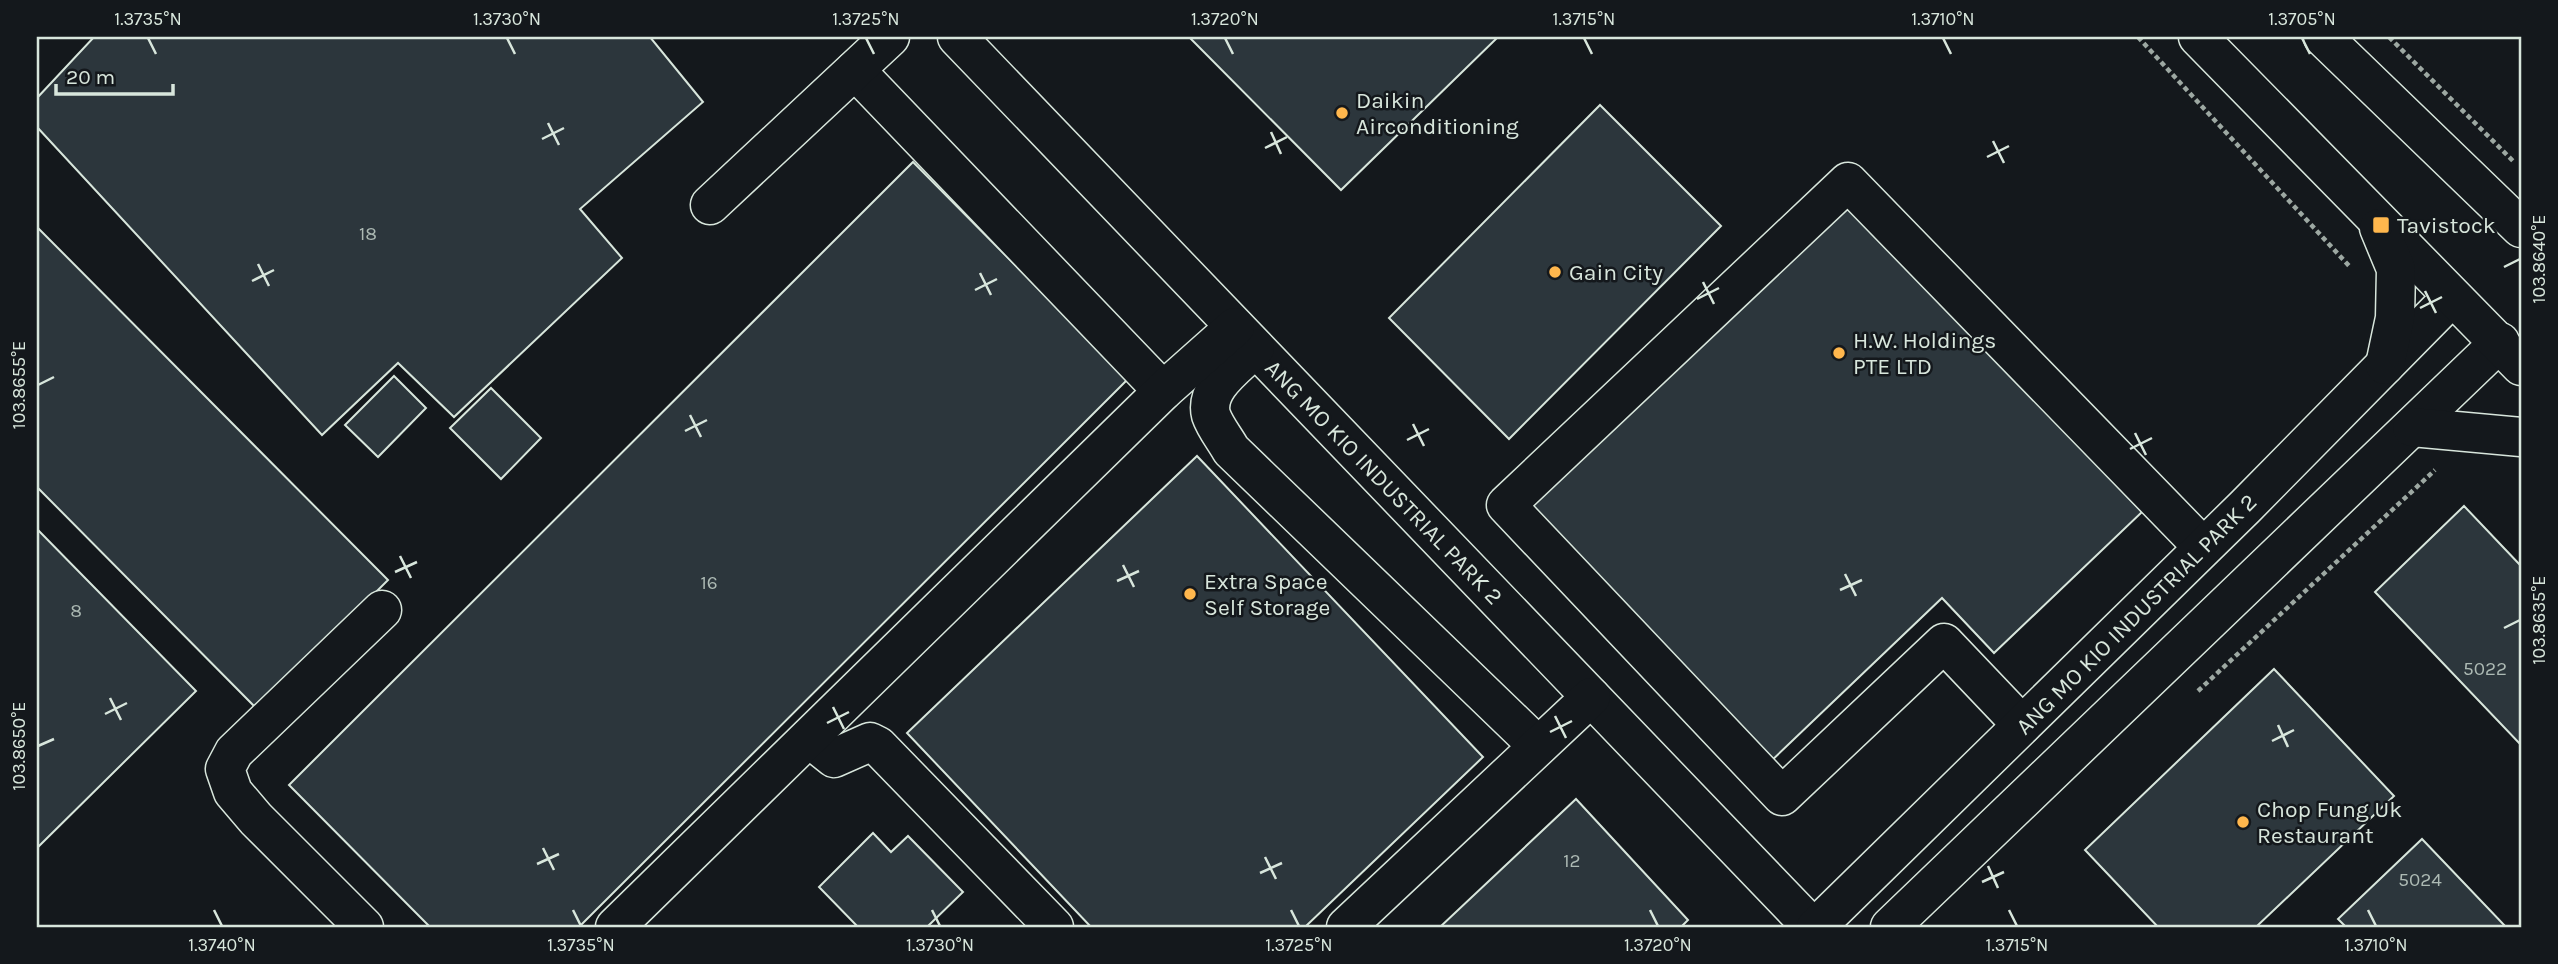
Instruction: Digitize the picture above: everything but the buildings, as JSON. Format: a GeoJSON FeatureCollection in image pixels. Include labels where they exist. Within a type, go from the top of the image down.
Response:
{"type":"FeatureCollection","features":[{"type":"Feature","properties":{"kind":"main road"},"geometry":{"type":"LineString","coordinates":[[710,205],[890,37]]}},
{"type":"Feature","properties":{"kind":"main road","name":"ANG MO KIO INDUSTRIAL PARK 2"},"geometry":{"type":"LineString","coordinates":[[957,37],[1814,927],[2203,547],[2452,297]]}},
{"type":"Feature","properties":{"kind":"main road"},"geometry":{"type":"LineString","coordinates":[[1890,927],[2412,427],[2510,354],[2198,37]]}},
{"type":"Feature","properties":{"kind":"main road"},"geometry":{"type":"LineString","coordinates":[[2323,37],[2521,228]]}},
{"type":"Feature","properties":{"kind":"main road"},"geometry":{"type":"LineString","coordinates":[[855,70],[1163,391]]}},
{"type":"Feature","properties":{"kind":"main road"},"geometry":{"type":"LineString","coordinates":[[2022,725],[1944,643],[1782,796],[1506,505],[1848,182],[2203,547]]}},
{"type":"Feature","properties":{"kind":"main road"},"geometry":{"type":"LineString","coordinates":[[2375,218],[2396,269],[2395,318],[2385,365]]}},
{"type":"Feature","properties":{"kind":"main road"},"geometry":{"type":"LineString","coordinates":[[615,927],[1163,391],[1245,337]]}},
{"type":"Feature","properties":{"kind":"main road"},"geometry":{"type":"LineString","coordinates":[[1245,337],[1209,401],[1212,418],[1231,450],[1538,746]]}},
{"type":"Feature","properties":{"kind":"main road"},"geometry":{"type":"LineString","coordinates":[[2412,427],[2521,437]]}},
{"type":"Feature","properties":{"kind":"main road"},"geometry":{"type":"LineString","coordinates":[[364,927],[248,810],[233,792],[225,769],[234,752],[382,610]]}},
{"type":"Feature","properties":{"kind":"main road"},"geometry":{"type":"LineString","coordinates":[[1346,927],[1591,697]]}},
{"type":"Feature","properties":{"kind":"main road"},"geometry":{"type":"LineString","coordinates":[[808,738],[834,758],[870,742],[878,746],[1054,927]]}},
{"type":"Feature","properties":{"kind":"path"},"geometry":{"type":"LineString","coordinates":[[2389,37],[2521,169]]}},
{"type":"Feature","properties":{"kind":"path"},"geometry":{"type":"LineString","coordinates":[[2290,607],[2439,466]]}},
{"type":"Feature","properties":{"kind":"place","name":"Daikin Airconditioning"},"geometry":{"type":"Point","coordinates":[1342,113]}},
{"type":"Feature","properties":{"kind":"place","name":"Tavistock"},"geometry":{"type":"Point","coordinates":[2381,225]}},
{"type":"Feature","properties":{"kind":"place","name":"Gain City"},"geometry":{"type":"Point","coordinates":[1555,272]}},
{"type":"Feature","properties":{"kind":"place","name":"H.W. Holdings PTE LTD"},"geometry":{"type":"Point","coordinates":[1839,353]}},
{"type":"Feature","properties":{"kind":"place","name":"Extra Space Self Storage"},"geometry":{"type":"Point","coordinates":[1190,594]}},
{"type":"Feature","properties":{"kind":"place","name":"Chop Fung Uk Restaurant"},"geometry":{"type":"Point","coordinates":[2243,822]}}]}
